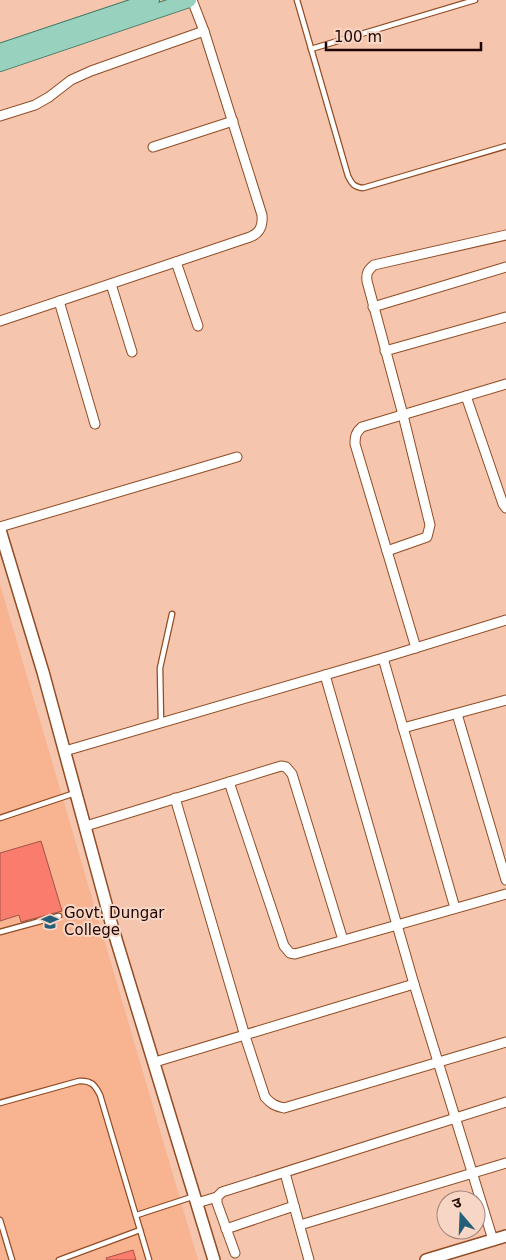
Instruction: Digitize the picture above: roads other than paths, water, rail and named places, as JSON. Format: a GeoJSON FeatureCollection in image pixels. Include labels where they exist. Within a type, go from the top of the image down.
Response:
{"type":"FeatureCollection","features":[{"type":"Feature","properties":{"kind":"main road"},"geometry":{"type":"LineString","coordinates":[[0,51],[152,0]]}},
{"type":"Feature","properties":{"kind":"main road"},"geometry":{"type":"LineString","coordinates":[[0,64],[190,0]]}},
{"type":"Feature","properties":{"kind":"street"},"geometry":{"type":"LineString","coordinates":[[0,321],[250,237],[258,232],[262,225],[262,215],[204,31],[190,0]]}},
{"type":"Feature","properties":{"kind":"street"},"geometry":{"type":"LineString","coordinates":[[0,116],[35,105],[71,80],[91,71],[204,31]]}},
{"type":"Feature","properties":{"kind":"street"},"geometry":{"type":"LineString","coordinates":[[153,147],[233,121]]}},
{"type":"Feature","properties":{"kind":"street"},"geometry":{"type":"LineString","coordinates":[[387,550],[421,540],[430,531],[430,526],[403,415],[366,282],[366,275],[374,265],[506,236]]}},
{"type":"Feature","properties":{"kind":"street"},"geometry":{"type":"LineString","coordinates":[[176,262],[198,326]]}},
{"type":"Feature","properties":{"kind":"street"},"geometry":{"type":"LineString","coordinates":[[373,307],[506,267]]}},
{"type":"Feature","properties":{"kind":"street"},"geometry":{"type":"LineString","coordinates":[[111,284],[132,352]]}},
{"type":"Feature","properties":{"kind":"street"},"geometry":{"type":"LineString","coordinates":[[59,301],[95,424]]}},
{"type":"Feature","properties":{"kind":"street"},"geometry":{"type":"LineString","coordinates":[[385,351],[506,317]]}},
{"type":"Feature","properties":{"kind":"street"},"geometry":{"type":"LineString","coordinates":[[416,648],[355,437],[362,427],[506,384]]}},
{"type":"Feature","properties":{"kind":"street"},"geometry":{"type":"LineString","coordinates":[[466,396],[506,508]]}},
{"type":"Feature","properties":{"kind":"street"},"geometry":{"type":"LineString","coordinates":[[214,1260],[112,926],[65,751],[0,529],[237,457]]}},
{"type":"Feature","properties":{"kind":"street"},"geometry":{"type":"LineString","coordinates":[[65,751],[506,620]]}},
{"type":"Feature","properties":{"kind":"street"},"geometry":{"type":"LineString","coordinates":[[383,658],[455,908]]}},
{"type":"Feature","properties":{"kind":"street"},"geometry":{"type":"LineString","coordinates":[[325,675],[414,984],[492,1240]]}},
{"type":"Feature","properties":{"kind":"street"},"geometry":{"type":"LineString","coordinates":[[403,728],[506,700]]}},
{"type":"Feature","properties":{"kind":"street"},"geometry":{"type":"LineString","coordinates":[[457,714],[506,880]]}},
{"type":"Feature","properties":{"kind":"street"},"geometry":{"type":"LineString","coordinates":[[86,826],[281,766],[290,769],[343,940]]}},
{"type":"Feature","properties":{"kind":"street"},"geometry":{"type":"LineString","coordinates":[[229,782],[287,951],[295,954],[506,894]]}},
{"type":"Feature","properties":{"kind":"street"},"geometry":{"type":"LineString","coordinates":[[175,798],[245,1036],[265,1097],[275,1106],[284,1108],[506,1042]]}},
{"type":"Feature","properties":{"kind":"street"},"geometry":{"type":"LineString","coordinates":[[155,1062],[414,984]]}},
{"type":"Feature","properties":{"kind":"street"},"geometry":{"type":"LineString","coordinates":[[196,1199],[217,1197],[222,1192],[506,1102]]}},
{"type":"Feature","properties":{"kind":"street"},"geometry":{"type":"LineString","coordinates":[[300,1225],[506,1163]]}},
{"type":"Feature","properties":{"kind":"street"},"geometry":{"type":"LineString","coordinates":[[285,1173],[309,1260]]}},
{"type":"Feature","properties":{"kind":"street"},"geometry":{"type":"LineString","coordinates":[[217,1197],[217,1204],[236,1253]]}},
{"type":"Feature","properties":{"kind":"street"},"geometry":{"type":"LineString","coordinates":[[226,1229],[294,1206]]}},
{"type":"Feature","properties":{"kind":"street"},"geometry":{"type":"LineString","coordinates":[[426,1260],[506,1236]]}},
{"type":"Feature","properties":{"kind":"lane"},"geometry":{"type":"LineString","coordinates":[[297,0],[348,176],[356,187],[363,188],[506,146]]}},
{"type":"Feature","properties":{"kind":"lane"},"geometry":{"type":"LineString","coordinates":[[311,49],[475,0]]}},
{"type":"Feature","properties":{"kind":"lane"},"geometry":{"type":"LineString","coordinates":[[161,723],[160,668],[172,614]]}},
{"type":"Feature","properties":{"kind":"lane"},"geometry":{"type":"LineString","coordinates":[[0,818],[76,793]]}},
{"type":"Feature","properties":{"kind":"lane"},"geometry":{"type":"LineString","coordinates":[[0,932],[59,916]]}},
{"type":"Feature","properties":{"kind":"lane"},"geometry":{"type":"LineString","coordinates":[[0,1103],[79,1081],[92,1083],[100,1095],[149,1260]]}},
{"type":"Feature","properties":{"kind":"lane"},"geometry":{"type":"LineString","coordinates":[[137,1215],[196,1199]]}},
{"type":"Feature","properties":{"kind":"lane"},"geometry":{"type":"LineString","coordinates":[[0,1220],[12,1260]]}},
{"type":"Feature","properties":{"kind":"lane"},"geometry":{"type":"LineString","coordinates":[[59,1260],[140,1230]]}},
{"type":"Feature","properties":{"kind":"place","name":"Govt. Dungar College"},"geometry":{"type":"Point","coordinates":[50,922]}}]}
